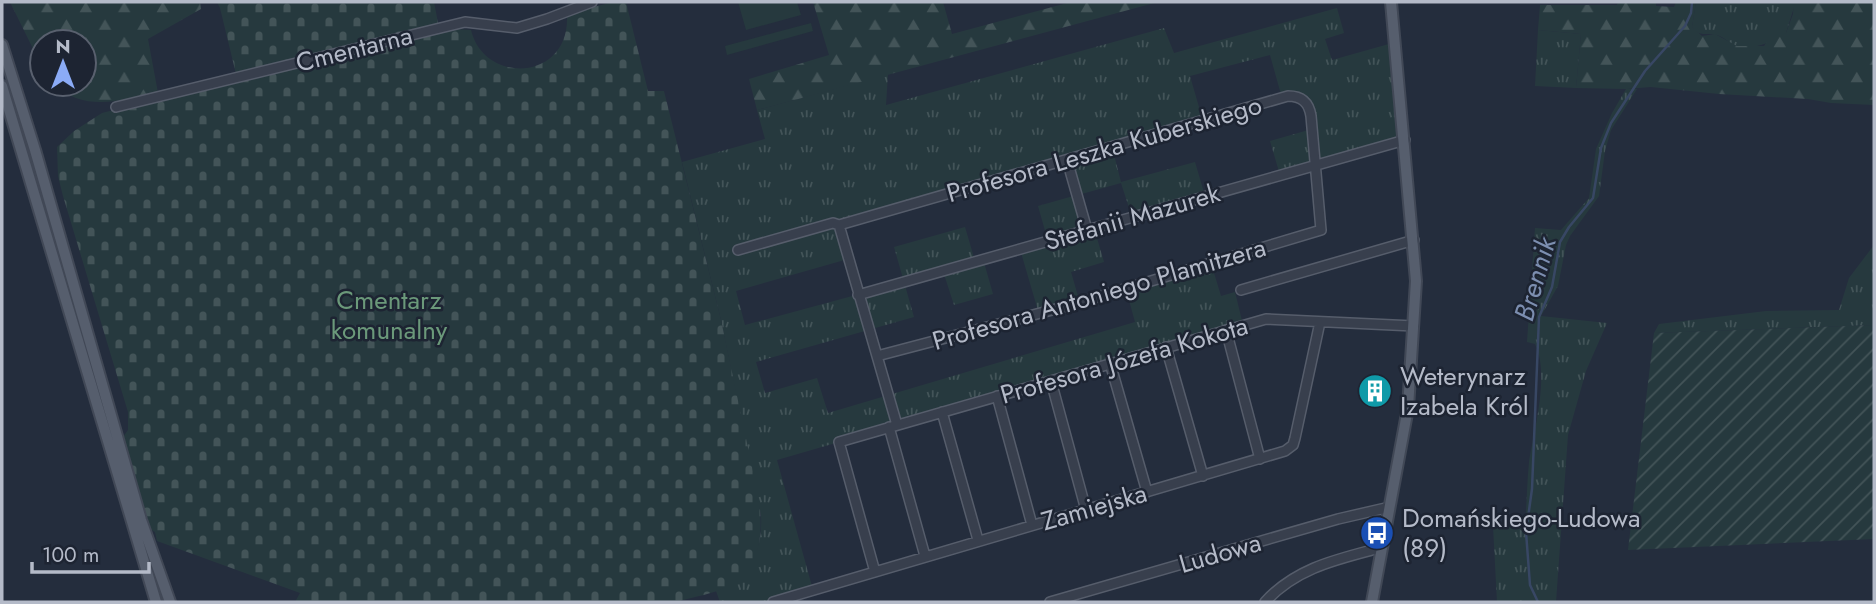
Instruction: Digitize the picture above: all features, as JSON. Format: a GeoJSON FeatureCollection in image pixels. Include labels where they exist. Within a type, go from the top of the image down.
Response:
{"type":"FeatureCollection","features":[{"type":"Feature","properties":{"kind":"main road"},"geometry":{"type":"LineString","coordinates":[[1372,602],[1408,408],[1416,268],[1391,2]]}},
{"type":"Feature","properties":{"kind":"main road"},"geometry":{"type":"LineString","coordinates":[[2,45],[35,150],[141,520],[170,602]]}},
{"type":"Feature","properties":{"kind":"main road"},"geometry":{"type":"LineString","coordinates":[[2,86],[156,602]]}},
{"type":"Feature","properties":{"kind":"street","name":"Cmentarna"},"geometry":{"type":"LineString","coordinates":[[116,107],[465,22],[517,28],[592,2]]}},
{"type":"Feature","properties":{"kind":"street","name":"Profesora Leszka Kuberskiego"},"geometry":{"type":"LineString","coordinates":[[738,250],[833,223],[839,225],[1293,96],[1305,101],[1310,109],[1315,165]]}},
{"type":"Feature","properties":{"kind":"street","name":"Stefanii Mazurek"},"geometry":{"type":"LineString","coordinates":[[859,295],[1405,140]]}},
{"type":"Feature","properties":{"kind":"street"},"geometry":{"type":"LineString","coordinates":[[1067,160],[1087,230]]}},
{"type":"Feature","properties":{"kind":"street","name":"Profesora Antoniego Plamitzera"},"geometry":{"type":"LineString","coordinates":[[877,356],[1071,306],[1321,230],[1315,165]]}},
{"type":"Feature","properties":{"kind":"street"},"geometry":{"type":"LineString","coordinates":[[839,225],[877,356],[925,556]]}},
{"type":"Feature","properties":{"kind":"street"},"geometry":{"type":"LineString","coordinates":[[1241,290],[1414,240]]}},
{"type":"Feature","properties":{"kind":"street","name":"Profesora Józefa Kokota"},"geometry":{"type":"LineString","coordinates":[[875,572],[839,442],[1266,319],[1414,326]]}},
{"type":"Feature","properties":{"kind":"street","name":"Zamiejska"},"geometry":{"type":"LineString","coordinates":[[773,602],[1285,451],[1293,445],[1320,322]]}},
{"type":"Feature","properties":{"kind":"street"},"geometry":{"type":"LineString","coordinates":[[1226,330],[1261,459]]}},
{"type":"Feature","properties":{"kind":"street"},"geometry":{"type":"LineString","coordinates":[[1166,347],[1203,475]]}},
{"type":"Feature","properties":{"kind":"street"},"geometry":{"type":"LineString","coordinates":[[1110,363],[1147,492]]}},
{"type":"Feature","properties":{"kind":"street"},"geometry":{"type":"LineString","coordinates":[[1051,381],[1086,510]]}},
{"type":"Feature","properties":{"kind":"street"},"geometry":{"type":"LineString","coordinates":[[997,396],[1032,525]]}},
{"type":"Feature","properties":{"kind":"street"},"geometry":{"type":"LineString","coordinates":[[942,412],[978,540]]}},
{"type":"Feature","properties":{"kind":"street","name":"Ludowa"},"geometry":{"type":"LineString","coordinates":[[1051,602],[1338,519],[1390,507]]}},
{"type":"Feature","properties":{"kind":"street"},"geometry":{"type":"LineString","coordinates":[[1265,602],[1278,589],[1317,565],[1376,549],[1382,550]]}},
{"type":"Feature","properties":{"kind":"street"},"geometry":{"type":"LineString","coordinates":[[1094,590],[1097,602]]}},
{"type":"Feature","properties":{"kind":"green space"},"geometry":{"type":"Polygon","coordinates":[[[10,2],[200,2],[201,9],[148,39],[158,93],[103,102],[76,98],[98,98],[98,28],[28,28],[28,39],[10,2]]]}},
{"type":"Feature","properties":{"kind":"green space","name":"Cmentarz komunalny"},"geometry":{"type":"Polygon","coordinates":[[[217,2],[434,2],[439,28],[471,30],[479,48],[492,60],[508,67],[525,68],[542,63],[556,53],[565,36],[567,14],[613,2],[626,2],[648,91],[664,91],[721,320],[759,500],[761,524],[758,549],[748,570],[740,579],[716,591],[676,602],[295,602],[300,593],[157,541],[155,532],[150,529],[123,437],[128,430],[128,412],[63,196],[58,176],[57,147],[74,131],[102,113],[237,78],[217,2]]]}},
{"type":"Feature","properties":{"kind":"green space"},"geometry":{"type":"Polygon","coordinates":[[[738,2],[797,2],[801,15],[746,30],[738,2]]]}},
{"type":"Feature","properties":{"kind":"green space"},"geometry":{"type":"Polygon","coordinates":[[[813,2],[943,2],[952,34],[1071,2],[1158,2],[757,110],[749,79],[829,55],[813,2]]]}},
{"type":"Feature","properties":{"kind":"green space"},"geometry":{"type":"Polygon","coordinates":[[[1618,2],[1656,2],[1656,6],[1674,7],[1676,2],[1696,2],[1692,27],[1702,36],[1715,34],[1737,46],[1764,46],[1770,36],[1786,33],[1794,2],[1874,2],[1874,105],[1651,87],[1576,88],[1581,34],[1538,30],[1540,5],[1617,5],[1618,2]]]}},
{"type":"Feature","properties":{"kind":"green space"},"geometry":{"type":"Polygon","coordinates":[[[1696,2],[1795,4],[1786,33],[1763,44],[1744,47],[1734,45],[1717,35],[1701,34],[1695,30],[1692,27],[1696,2]]]}},
{"type":"Feature","properties":{"kind":"green space"},"geometry":{"type":"Polygon","coordinates":[[[1337,8],[1344,33],[1325,39],[1332,60],[1396,42],[1405,140],[1280,175],[1270,141],[1312,129],[1308,104],[1282,98],[1270,55],[1190,76],[1203,121],[1112,147],[1121,182],[1195,162],[1205,196],[1132,217],[1121,183],[1078,195],[1087,230],[1094,228],[1104,262],[1071,272],[1080,303],[1039,314],[1020,249],[1048,241],[1038,206],[1077,195],[1067,160],[839,225],[848,259],[736,291],[745,325],[904,282],[914,317],[756,362],[765,393],[817,378],[828,413],[1135,322],[1126,289],[1211,263],[1221,296],[1235,292],[1243,325],[777,460],[813,590],[773,602],[720,602],[716,591],[738,579],[752,562],[760,540],[761,515],[721,320],[682,162],[765,139],[757,110],[888,74],[886,105],[1164,28],[1174,53],[1337,8]]]}},
{"type":"Feature","properties":{"kind":"green space"},"geometry":{"type":"Polygon","coordinates":[[[811,23],[813,31],[727,55],[725,46],[811,23]]]}},
{"type":"Feature","properties":{"kind":"green space"},"geometry":{"type":"Polygon","coordinates":[[[1538,30],[1581,34],[1576,88],[1535,86],[1538,30]]]}},
{"type":"Feature","properties":{"kind":"green space"},"geometry":{"type":"Polygon","coordinates":[[[1626,89],[1637,89],[1611,130],[1605,151],[1599,196],[1570,236],[1558,286],[1541,316],[1607,323],[1586,371],[1568,435],[1556,602],[1497,602],[1493,526],[1525,523],[1529,462],[1540,402],[1539,356],[1535,344],[1527,342],[1535,228],[1561,230],[1589,198],[1596,149],[1626,89]]]}},
{"type":"Feature","properties":{"kind":"green space"},"geometry":{"type":"Polygon","coordinates":[[[965,227],[975,261],[983,259],[993,294],[954,305],[943,271],[904,282],[894,247],[965,227]]]}},
{"type":"Feature","properties":{"kind":"green space"},"geometry":{"type":"Polygon","coordinates":[[[1874,245],[1874,325],[1654,333],[1659,324],[1766,311],[1839,310],[1849,278],[1874,245]]]}},
{"type":"Feature","properties":{"kind":"green space"},"geometry":{"type":"Polygon","coordinates":[[[1874,325],[1874,539],[1628,550],[1654,333],[1874,325]]]}},
{"type":"Feature","properties":{"kind":"waterway","name":"Brennik"},"geometry":{"type":"LineString","coordinates":[[1538,602],[1530,585],[1526,532],[1532,489],[1539,317],[1552,287],[1560,242],[1593,198],[1601,148],[1611,123],[1645,71],[1685,26],[1691,13],[1692,2]]}},
{"type":"Feature","properties":{"kind":"place","name":"Weterynarz Izabela Król"},"geometry":{"type":"Point","coordinates":[1375,391]}},
{"type":"Feature","properties":{"kind":"place","name":"Domańskiego-Ludowa (89)"},"geometry":{"type":"Point","coordinates":[1377,533]}}]}
